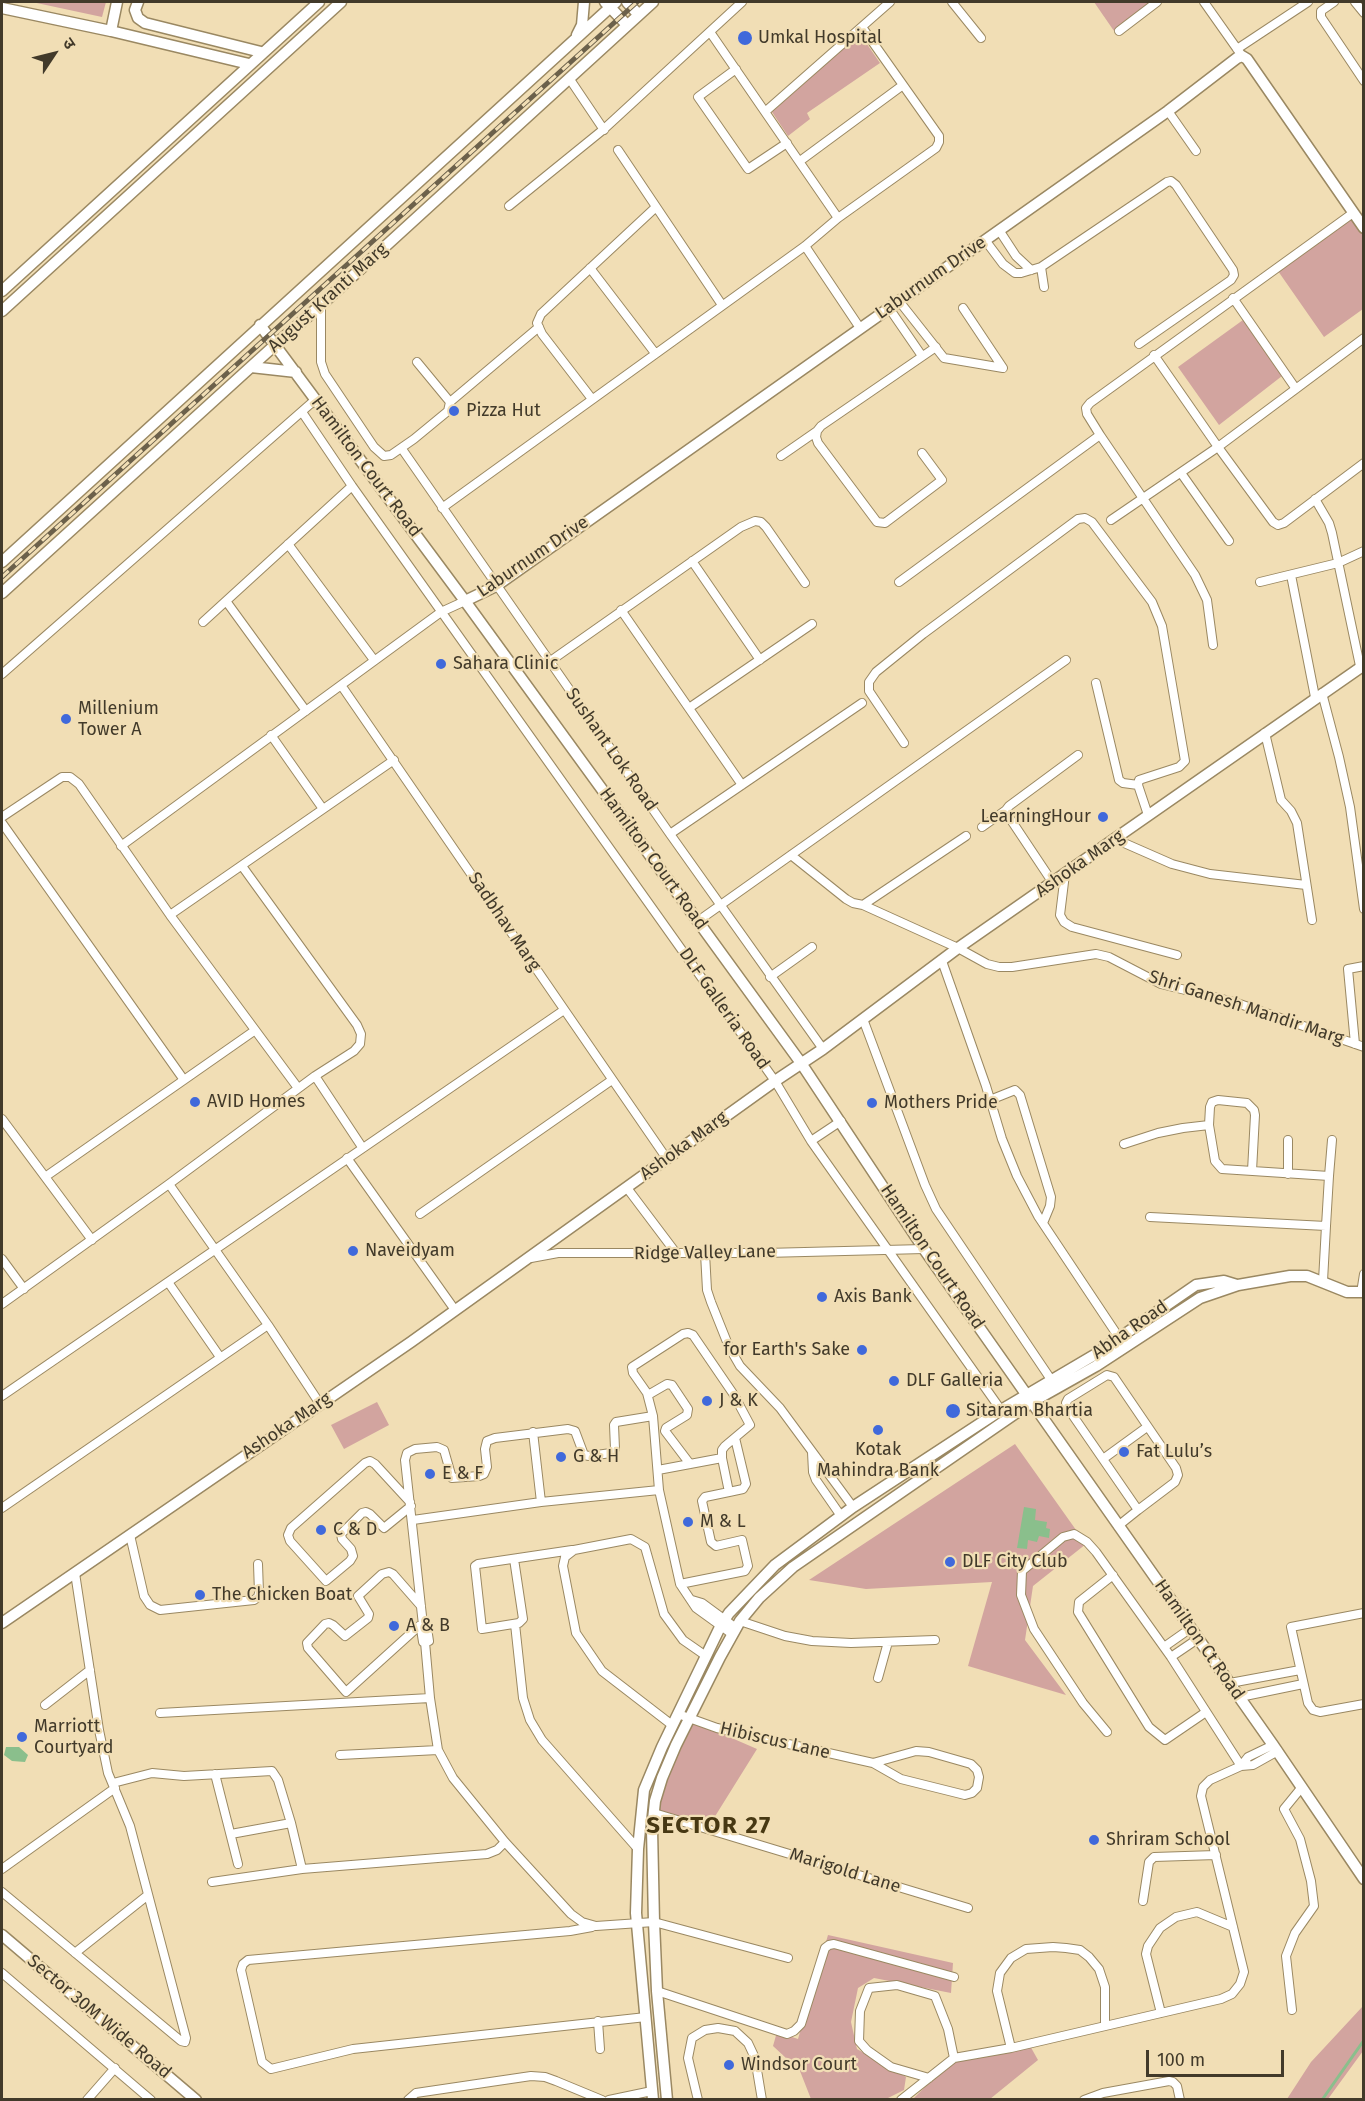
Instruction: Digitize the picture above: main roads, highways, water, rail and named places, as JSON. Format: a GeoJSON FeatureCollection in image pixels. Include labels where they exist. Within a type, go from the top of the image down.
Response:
{"type":"FeatureCollection","features":[{"type":"Feature","properties":{"kind":"waterway"},"geometry":{"type":"LineString","coordinates":[[1322,2100],[1364,2040]]}},
{"type":"Feature","properties":{"kind":"railway"},"geometry":{"type":"LineString","coordinates":[[2,577],[637,2]]}},
{"type":"Feature","properties":{"kind":"place","name":"Umkal Hospital"},"geometry":{"type":"Point","coordinates":[745,38]}},
{"type":"Feature","properties":{"kind":"place","name":"Pizza Hut"},"geometry":{"type":"Point","coordinates":[454,411]}},
{"type":"Feature","properties":{"kind":"place","name":"Sahara Clinic"},"geometry":{"type":"Point","coordinates":[441,664]}},
{"type":"Feature","properties":{"kind":"place","name":"Millenium Tower A"},"geometry":{"type":"Point","coordinates":[66,719]}},
{"type":"Feature","properties":{"kind":"place","name":"LearningHour"},"geometry":{"type":"Point","coordinates":[1103,817]}},
{"type":"Feature","properties":{"kind":"place","name":"AVID Homes"},"geometry":{"type":"Point","coordinates":[195,1102]}},
{"type":"Feature","properties":{"kind":"place","name":"Mothers Pride"},"geometry":{"type":"Point","coordinates":[872,1103]}},
{"type":"Feature","properties":{"kind":"place","name":"Naveidyam"},"geometry":{"type":"Point","coordinates":[353,1251]}},
{"type":"Feature","properties":{"kind":"place","name":"Axis Bank"},"geometry":{"type":"Point","coordinates":[822,1297]}},
{"type":"Feature","properties":{"kind":"place","name":"for Earth's Sake"},"geometry":{"type":"Point","coordinates":[862,1350]}},
{"type":"Feature","properties":{"kind":"place","name":"DLF Galleria"},"geometry":{"type":"Point","coordinates":[894,1381]}},
{"type":"Feature","properties":{"kind":"place","name":"J & K"},"geometry":{"type":"Point","coordinates":[707,1401]}},
{"type":"Feature","properties":{"kind":"place","name":"Sitaram Bhartia"},"geometry":{"type":"Point","coordinates":[953,1411]}},
{"type":"Feature","properties":{"kind":"place","name":"Kotak Mahindra Bank"},"geometry":{"type":"Point","coordinates":[878,1430]}},
{"type":"Feature","properties":{"kind":"place","name":"Fat Lulu’s"},"geometry":{"type":"Point","coordinates":[1124,1452]}},
{"type":"Feature","properties":{"kind":"place","name":"G & H"},"geometry":{"type":"Point","coordinates":[561,1457]}},
{"type":"Feature","properties":{"kind":"place","name":"E & F"},"geometry":{"type":"Point","coordinates":[430,1474]}},
{"type":"Feature","properties":{"kind":"place","name":"M & L"},"geometry":{"type":"Point","coordinates":[688,1522]}},
{"type":"Feature","properties":{"kind":"place","name":"C & D"},"geometry":{"type":"Point","coordinates":[321,1530]}},
{"type":"Feature","properties":{"kind":"place","name":"DLF City Club"},"geometry":{"type":"Point","coordinates":[950,1562]}},
{"type":"Feature","properties":{"kind":"place","name":"The Chicken Boat"},"geometry":{"type":"Point","coordinates":[200,1595]}},
{"type":"Feature","properties":{"kind":"place","name":"A & B"},"geometry":{"type":"Point","coordinates":[394,1626]}},
{"type":"Feature","properties":{"kind":"place","name":"Marriott Courtyard"},"geometry":{"type":"Point","coordinates":[22,1737]}},
{"type":"Feature","properties":{"kind":"place","name":"Shriram School"},"geometry":{"type":"Point","coordinates":[1094,1840]}},
{"type":"Feature","properties":{"kind":"place","name":"Windsor Court"},"geometry":{"type":"Point","coordinates":[729,2065]}},
{"type":"Feature","properties":{"kind":"district","name":"SECTOR 27"},"geometry":{"type":"Point","coordinates":[709,1826]}}]}
